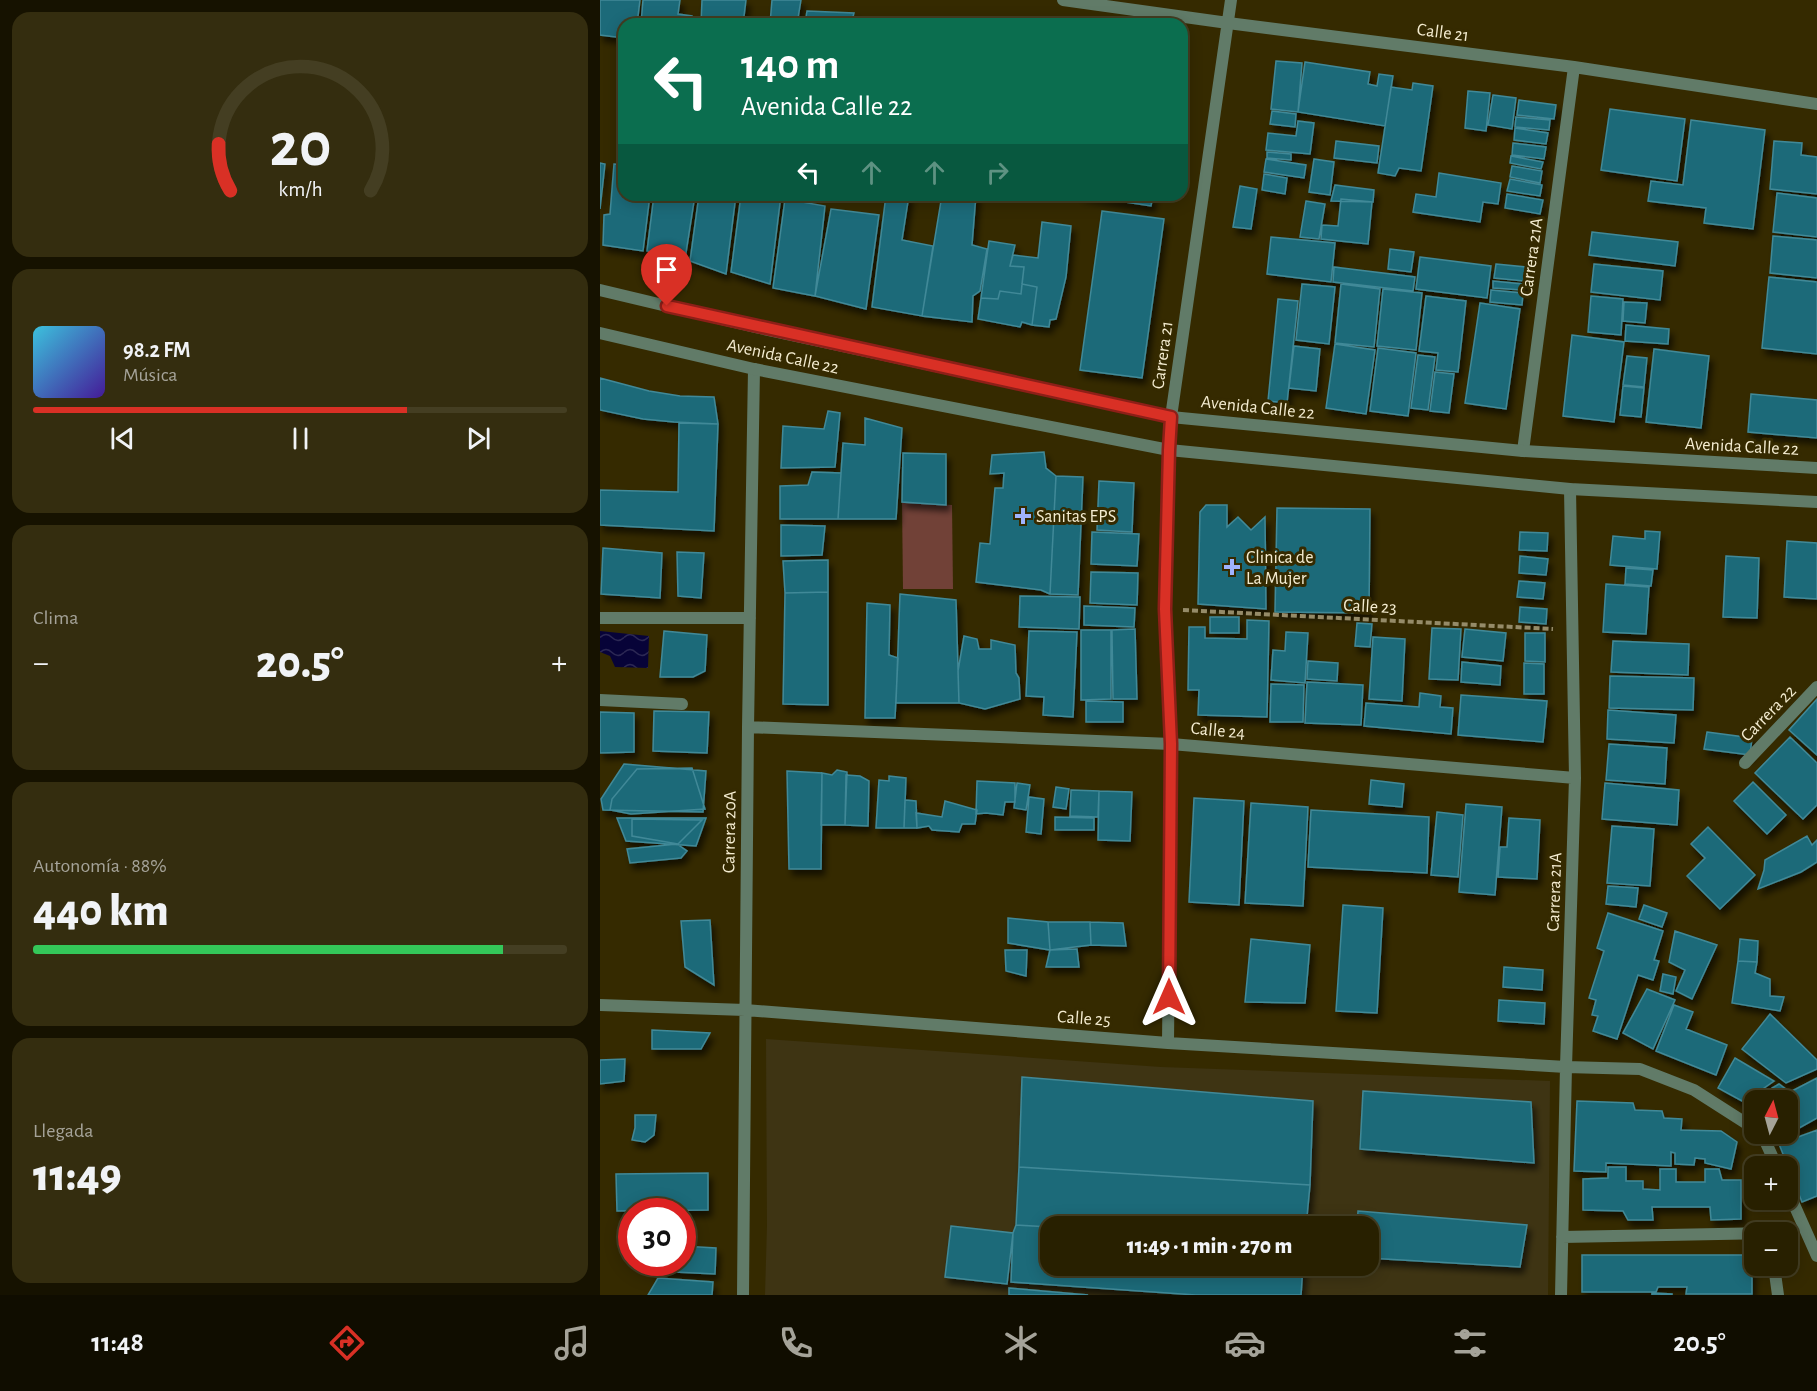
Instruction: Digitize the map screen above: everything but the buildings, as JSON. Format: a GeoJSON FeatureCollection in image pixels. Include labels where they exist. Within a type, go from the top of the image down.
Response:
{"type":"FeatureCollection","features":[{"type":"Feature","properties":{"kind":"street","name":"Calle 21"},"geometry":{"type":"LineString","coordinates":[[1063,0],[1574,67],[1817,104]]}},
{"type":"Feature","properties":{"kind":"street","name":"Carrera 21"},"geometry":{"type":"LineString","coordinates":[[1168,1043],[1171,744],[1165,609],[1169,450],[1171,417],[1231,0]]}},
{"type":"Feature","properties":{"kind":"street","name":"Carrera 21A"},"geometry":{"type":"LineString","coordinates":[[1523,452],[1574,67]]}},
{"type":"Feature","properties":{"kind":"street","name":"Avenida Calle 22"},"geometry":{"type":"LineString","coordinates":[[600,290],[755,327],[1171,417],[1523,452],[1817,468]]}},
{"type":"Feature","properties":{"kind":"street","name":"Avenida Calle 22"},"geometry":{"type":"LineString","coordinates":[[600,333],[753,369],[1169,450],[1570,489],[1817,502]]}},
{"type":"Feature","properties":{"kind":"street","name":"Carrera 20A"},"geometry":{"type":"LineString","coordinates":[[743,1295],[753,369]]}},
{"type":"Feature","properties":{"kind":"street","name":"Carrera 21A"},"geometry":{"type":"LineString","coordinates":[[1561,1295],[1575,778],[1570,489]]}},
{"type":"Feature","properties":{"kind":"street"},"geometry":{"type":"LineString","coordinates":[[600,618],[750,618]]}},
{"type":"Feature","properties":{"kind":"street","name":"Carrera 22"},"geometry":{"type":"LineString","coordinates":[[1745,763],[1817,687]]}},
{"type":"Feature","properties":{"kind":"street"},"geometry":{"type":"LineString","coordinates":[[600,700],[682,704]]}},
{"type":"Feature","properties":{"kind":"street","name":"Calle 24"},"geometry":{"type":"LineString","coordinates":[[748,728],[1171,744],[1575,778]]}},
{"type":"Feature","properties":{"kind":"street","name":"Calle 25"},"geometry":{"type":"LineString","coordinates":[[600,1005],[745,1010],[1168,1043],[1566,1067],[1640,1069],[1695,1090],[1744,1123]]}},
{"type":"Feature","properties":{"kind":"street"},"geometry":{"type":"LineString","coordinates":[[1796,1210],[1817,1256]]}},
{"type":"Feature","properties":{"kind":"street"},"geometry":{"type":"LineString","coordinates":[[1562,1237],[1744,1234]]}},
{"type":"Feature","properties":{"kind":"street"},"geometry":{"type":"LineString","coordinates":[[1775,1276],[1778,1295]]}},
{"type":"Feature","properties":{"kind":"path","name":"Calle 23"},"geometry":{"type":"LineString","coordinates":[[1165,609],[1573,630]]}},
{"type":"Feature","properties":{"kind":"shaded area"},"geometry":{"type":"Polygon","coordinates":[[[902,502],[952,505],[953,589],[903,589],[902,502]]]}},
{"type":"Feature","properties":{"kind":"shaded area"},"geometry":{"type":"Polygon","coordinates":[[[766,1039],[1161,1067],[1550,1081],[1548,1295],[765,1295],[766,1039]]]}},
{"type":"Feature","properties":{"kind":"water"},"geometry":{"type":"Polygon","coordinates":[[[600,631],[649,636],[648,668],[615,667],[610,656],[600,652],[600,631]]]}},
{"type":"Feature","properties":{"kind":"place","name":"Sanitas EPS"},"geometry":{"type":"Point","coordinates":[1023,516]}},
{"type":"Feature","properties":{"kind":"place","name":"Clinica de La Mujer"},"geometry":{"type":"Point","coordinates":[1232,567]}},
{"type":"Feature","properties":{"kind":"route"},"geometry":{"type":"LineString","coordinates":[[667,306],[1171,417],[1165,609],[1171,744],[1169,997]]}}]}
